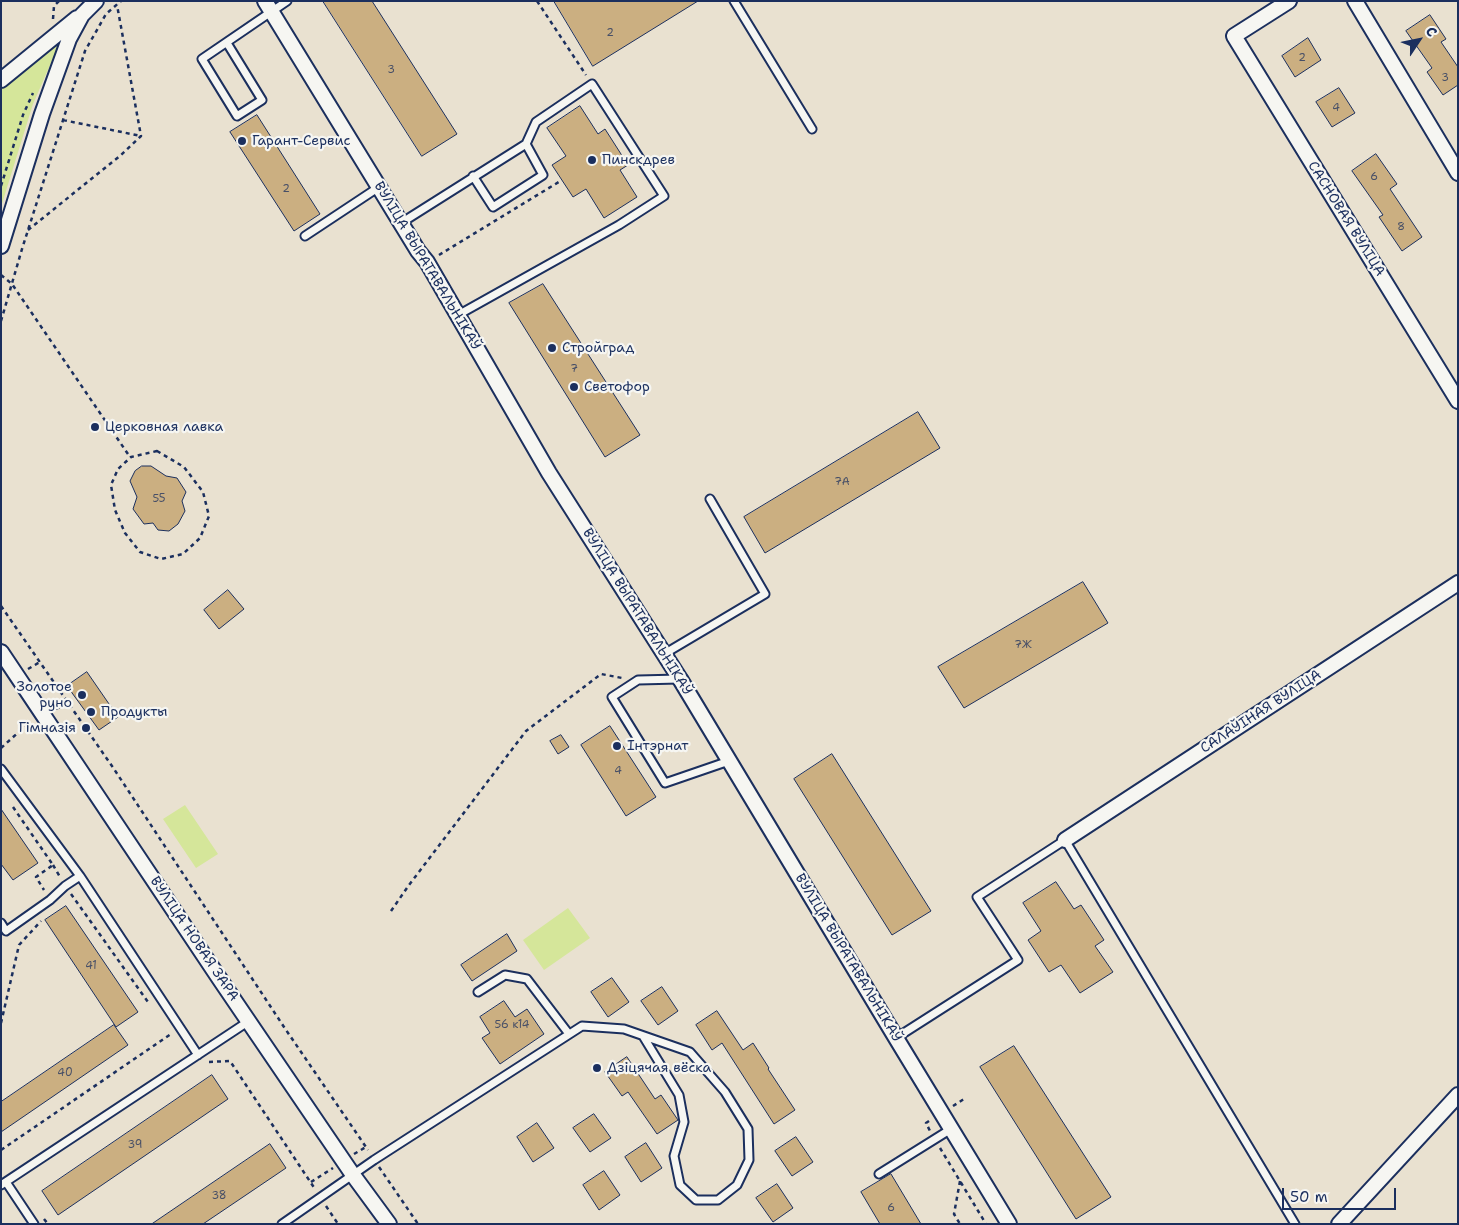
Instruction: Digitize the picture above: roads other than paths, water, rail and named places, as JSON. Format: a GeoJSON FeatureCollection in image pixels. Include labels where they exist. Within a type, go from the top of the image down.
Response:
{"type":"FeatureCollection","features":[{"type":"Feature","properties":{"kind":"street"},"geometry":{"type":"LineString","coordinates":[[1,80],[82,15],[96,1]]}},
{"type":"Feature","properties":{"kind":"street","name":"САСНОВАЯ ВУЛІЦА"},"geometry":{"type":"LineString","coordinates":[[1289,1],[1234,36],[1458,401]]}},
{"type":"Feature","properties":{"kind":"street"},"geometry":{"type":"LineString","coordinates":[[1355,1],[1458,173]]}},
{"type":"Feature","properties":{"kind":"street","name":"ВУЛІЦА ВЫРАТАВАЛЬНІКАЎ"},"geometry":{"type":"LineString","coordinates":[[268,6],[401,223],[427,262],[549,473],[680,679],[1009,1224]]}},
{"type":"Feature","properties":{"kind":"street"},"geometry":{"type":"LineString","coordinates":[[1,246],[42,114],[69,39],[82,15]]}},
{"type":"Feature","properties":{"kind":"street","name":"САЛАЎІНАЯ ВУЛІЦА"},"geometry":{"type":"LineString","coordinates":[[1065,840],[1458,583]]}},
{"type":"Feature","properties":{"kind":"street","name":"ВУЛІЦА НОВАЯ ЗАРА"},"geometry":{"type":"LineString","coordinates":[[3,659],[16,675],[353,1175],[389,1224]]}},
{"type":"Feature","properties":{"kind":"street"},"geometry":{"type":"LineString","coordinates":[[1339,1224],[1458,1095]]}},
{"type":"Feature","properties":{"kind":"lane"},"geometry":{"type":"LineString","coordinates":[[227,43],[262,100],[237,116],[202,59],[227,43],[268,6],[287,1]]}},
{"type":"Feature","properties":{"kind":"lane"},"geometry":{"type":"LineString","coordinates":[[734,1],[812,130]]}},
{"type":"Feature","properties":{"kind":"lane"},"geometry":{"type":"LineString","coordinates":[[401,223],[526,144],[536,122],[592,84],[664,196],[619,225],[458,315]]}},
{"type":"Feature","properties":{"kind":"lane"},"geometry":{"type":"LineString","coordinates":[[473,176],[493,207],[543,175],[526,144]]}},
{"type":"Feature","properties":{"kind":"lane"},"geometry":{"type":"LineString","coordinates":[[305,236],[379,187]]}},
{"type":"Feature","properties":{"kind":"lane"},"geometry":{"type":"LineString","coordinates":[[664,654],[765,594],[710,499]]}},
{"type":"Feature","properties":{"kind":"lane"},"geometry":{"type":"LineString","coordinates":[[680,679],[638,680],[612,697],[665,783],[729,762]]}},
{"type":"Feature","properties":{"kind":"lane"},"geometry":{"type":"LineString","coordinates":[[1,769],[80,876],[198,1055]]}},
{"type":"Feature","properties":{"kind":"lane"},"geometry":{"type":"LineString","coordinates":[[896,1038],[1018,960],[978,896],[1065,840],[1295,1224]]}},
{"type":"Feature","properties":{"kind":"lane"},"geometry":{"type":"LineString","coordinates":[[1,923],[6,930],[50,900],[65,886],[80,876]]}},
{"type":"Feature","properties":{"kind":"lane"},"geometry":{"type":"LineString","coordinates":[[478,992],[505,975],[527,979],[569,1034]]}},
{"type":"Feature","properties":{"kind":"lane"},"geometry":{"type":"LineString","coordinates":[[34,1224],[3,1184],[249,1021]]}},
{"type":"Feature","properties":{"kind":"lane"},"geometry":{"type":"LineString","coordinates":[[282,1224],[374,1160],[582,1026],[624,1029],[690,1052],[725,1092],[748,1129],[749,1160],[738,1185],[718,1200],[696,1200],[680,1185],[674,1156],[684,1122],[679,1095],[643,1036]]}},
{"type":"Feature","properties":{"kind":"lane"},"geometry":{"type":"LineString","coordinates":[[880,1174],[951,1129]]}},
{"type":"Feature","properties":{"kind":"place","name":"Гарант-Сервис"},"geometry":{"type":"Point","coordinates":[242,141]}},
{"type":"Feature","properties":{"kind":"place","name":"Пинскдрев"},"geometry":{"type":"Point","coordinates":[592,160]}},
{"type":"Feature","properties":{"kind":"place","name":"Стройград"},"geometry":{"type":"Point","coordinates":[552,348]}},
{"type":"Feature","properties":{"kind":"place","name":"Светофор"},"geometry":{"type":"Point","coordinates":[574,387]}},
{"type":"Feature","properties":{"kind":"place","name":"Церковная лавка"},"geometry":{"type":"Point","coordinates":[95,427]}},
{"type":"Feature","properties":{"kind":"place","name":"Золотое руно"},"geometry":{"type":"Point","coordinates":[82,695]}},
{"type":"Feature","properties":{"kind":"place","name":"Продукты"},"geometry":{"type":"Point","coordinates":[91,712]}},
{"type":"Feature","properties":{"kind":"place","name":"Гімназія"},"geometry":{"type":"Point","coordinates":[86,728]}},
{"type":"Feature","properties":{"kind":"place","name":"Інтэрнат"},"geometry":{"type":"Point","coordinates":[617,746]}},
{"type":"Feature","properties":{"kind":"place","name":"Дзіцячая вёска"},"geometry":{"type":"Point","coordinates":[597,1068]}}]}
